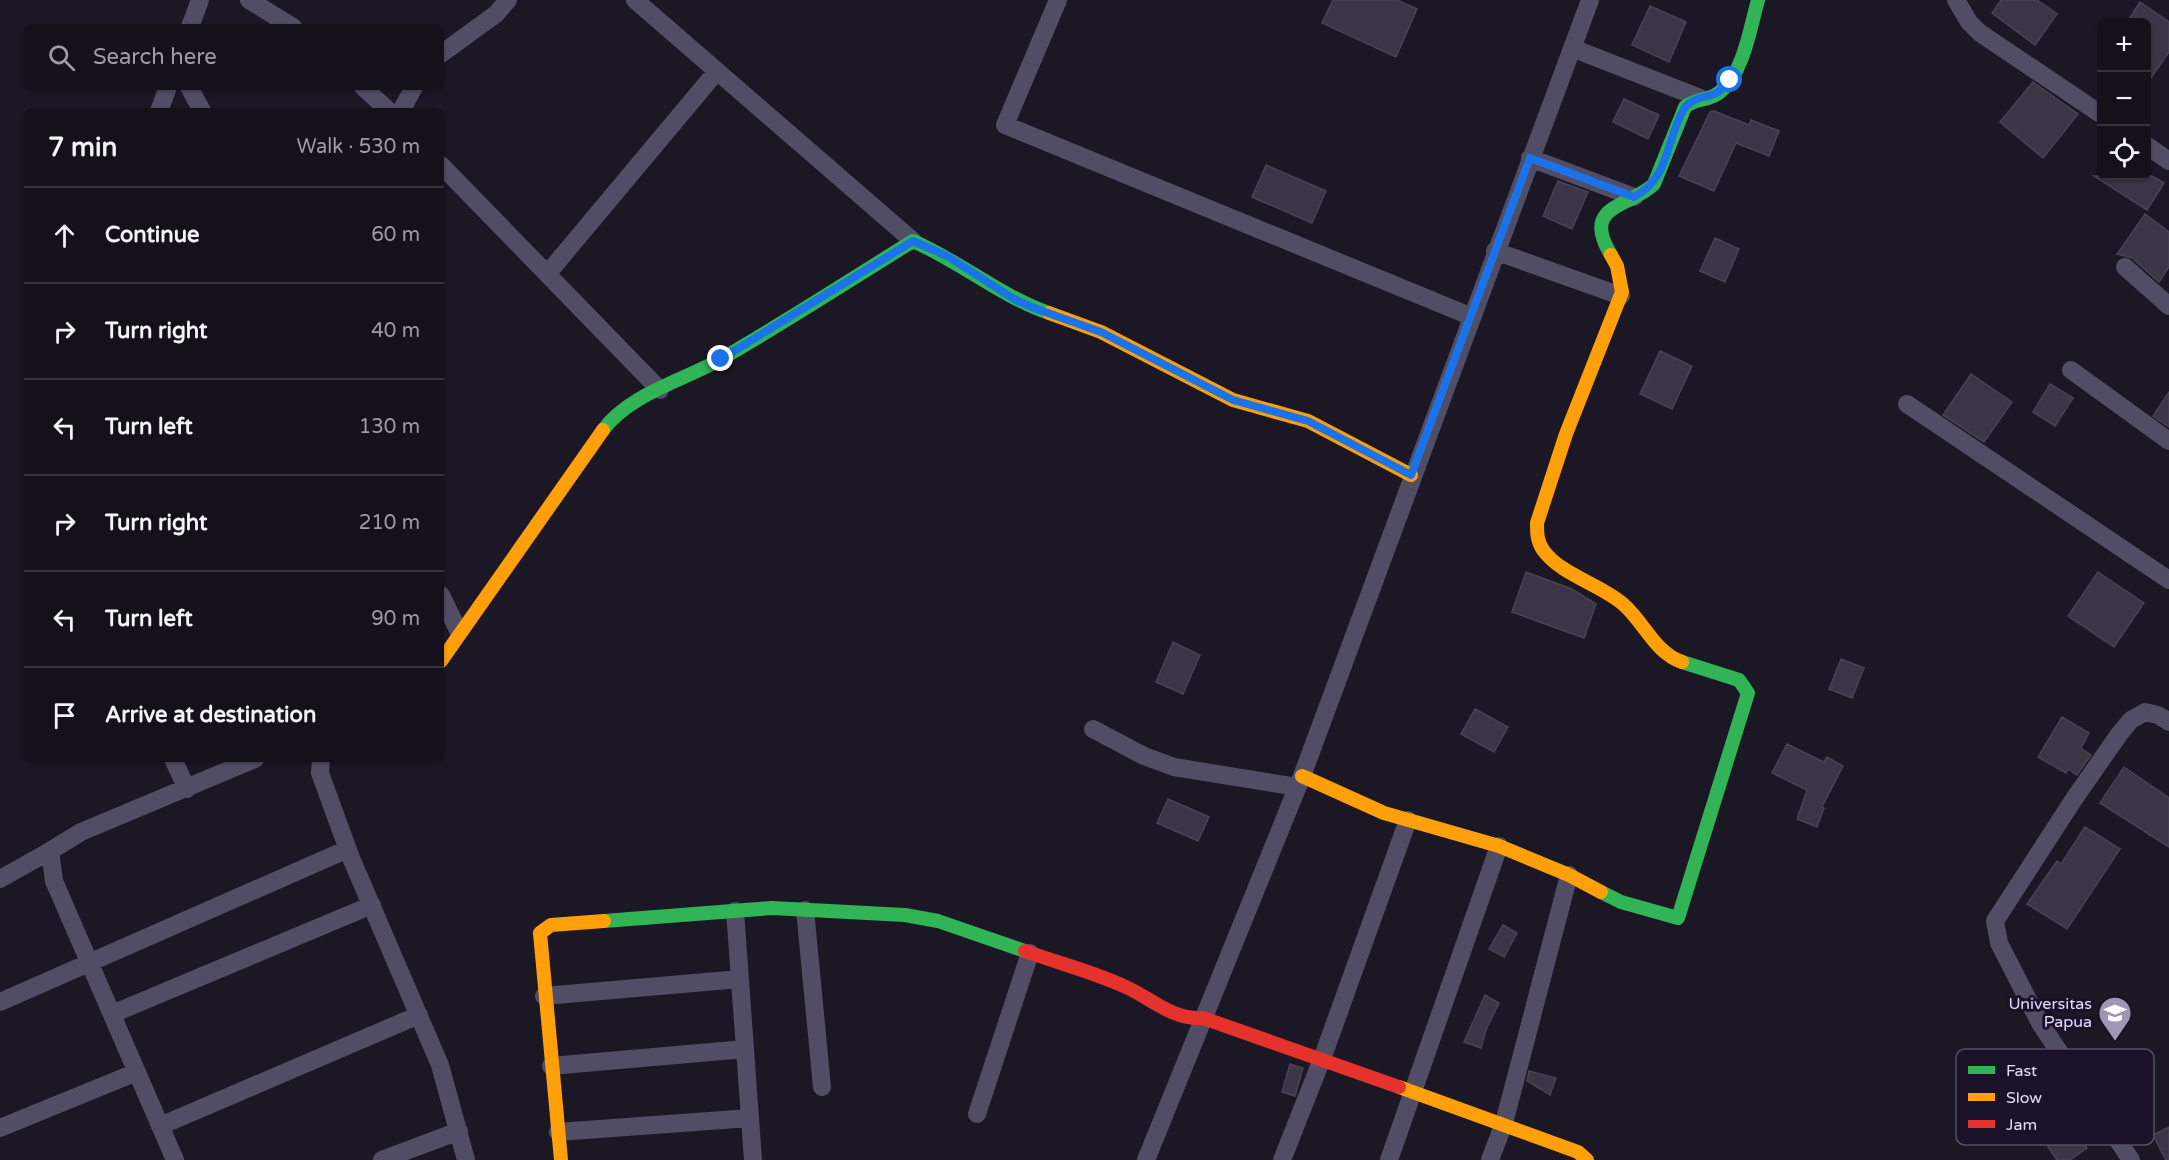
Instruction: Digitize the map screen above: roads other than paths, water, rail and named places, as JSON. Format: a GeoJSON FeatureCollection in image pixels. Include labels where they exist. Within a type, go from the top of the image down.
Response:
{"type":"FeatureCollection","features":[{"type":"Feature","properties":{"kind":"street"},"geometry":{"type":"LineString","coordinates":[[191,24],[200,0]]}},
{"type":"Feature","properties":{"kind":"street"},"geometry":{"type":"LineString","coordinates":[[249,0],[288,24]]}},
{"type":"Feature","properties":{"kind":"street"},"geometry":{"type":"LineString","coordinates":[[444,52],[488,21],[508,0]]}},
{"type":"Feature","properties":{"kind":"street"},"geometry":{"type":"LineString","coordinates":[[635,0],[913,241],[947,256],[1024,304],[1101,332],[1233,400],[1308,421],[1411,475]]}},
{"type":"Feature","properties":{"kind":"street"},"geometry":{"type":"LineString","coordinates":[[1058,0],[1005,125],[1470,316]]}},
{"type":"Feature","properties":{"kind":"street"},"geometry":{"type":"LineString","coordinates":[[1146,1160],[1299,782],[1470,316],[1590,0]]}},
{"type":"Feature","properties":{"kind":"street"},"geometry":{"type":"LineString","coordinates":[[1093,729],[1144,756],[1174,767],[1299,782],[1408,820],[1499,846],[1569,875],[1621,902],[1678,918],[1699,857],[1718,783],[1748,693],[1739,680],[1678,661],[1666,654],[1623,604],[1559,564],[1543,550],[1536,537],[1537,523],[1566,434],[1621,296],[1621,277],[1605,246],[1602,232],[1604,219],[1610,208],[1634,197],[1654,184],[1679,117],[1690,101],[1718,94],[1730,80],[1758,0]]}},
{"type":"Feature","properties":{"kind":"street"},"geometry":{"type":"LineString","coordinates":[[1956,0],[1969,22],[1980,33],[2097,112]]}},
{"type":"Feature","properties":{"kind":"street"},"geometry":{"type":"LineString","coordinates":[[1572,48],[1700,98]]}},
{"type":"Feature","properties":{"kind":"street"},"geometry":{"type":"LineString","coordinates":[[548,273],[717,71]]}},
{"type":"Feature","properties":{"kind":"street"},"geometry":{"type":"LineString","coordinates":[[160,108],[167,90]]}},
{"type":"Feature","properties":{"kind":"street"},"geometry":{"type":"LineString","coordinates":[[191,90],[200,108]]}},
{"type":"Feature","properties":{"kind":"street"},"geometry":{"type":"LineString","coordinates":[[366,90],[386,108]]}},
{"type":"Feature","properties":{"kind":"street"},"geometry":{"type":"LineString","coordinates":[[403,108],[412,90]]}},
{"type":"Feature","properties":{"kind":"street"},"geometry":{"type":"LineString","coordinates":[[2151,149],[2169,161]]}},
{"type":"Feature","properties":{"kind":"street"},"geometry":{"type":"LineString","coordinates":[[1530,158],[1634,197]]}},
{"type":"Feature","properties":{"kind":"street"},"geometry":{"type":"LineString","coordinates":[[444,168],[660,390]]}},
{"type":"Feature","properties":{"kind":"street"},"geometry":{"type":"LineString","coordinates":[[444,656],[608,423],[636,402],[721,359],[913,241]]}},
{"type":"Feature","properties":{"kind":"street"},"geometry":{"type":"LineString","coordinates":[[1495,251],[1621,296]]}},
{"type":"Feature","properties":{"kind":"street"},"geometry":{"type":"LineString","coordinates":[[2125,267],[2169,306]]}},
{"type":"Feature","properties":{"kind":"street"},"geometry":{"type":"LineString","coordinates":[[2071,370],[2169,441]]}},
{"type":"Feature","properties":{"kind":"street"},"geometry":{"type":"LineString","coordinates":[[1907,404],[2169,580]]}},
{"type":"Feature","properties":{"kind":"street"},"geometry":{"type":"LineString","coordinates":[[444,601],[459,632]]}},
{"type":"Feature","properties":{"kind":"street"},"geometry":{"type":"LineString","coordinates":[[2057,1049],[2040,1023],[1999,943],[1995,921],[2073,799],[2131,720],[2145,712],[2158,715],[2169,722]]}},
{"type":"Feature","properties":{"kind":"street"},"geometry":{"type":"LineString","coordinates":[[174,762],[187,789]]}},
{"type":"Feature","properties":{"kind":"street"},"geometry":{"type":"LineString","coordinates":[[0,879],[81,832],[248,762]]}},
{"type":"Feature","properties":{"kind":"street"},"geometry":{"type":"LineString","coordinates":[[321,762],[320,773],[348,849],[440,1065],[466,1160]]}},
{"type":"Feature","properties":{"kind":"street"},"geometry":{"type":"LineString","coordinates":[[1282,1160],[1322,1059],[1408,820]]}},
{"type":"Feature","properties":{"kind":"street"},"geometry":{"type":"LineString","coordinates":[[1389,1160],[1499,846]]}},
{"type":"Feature","properties":{"kind":"street"},"geometry":{"type":"LineString","coordinates":[[0,1002],[348,849]]}},
{"type":"Feature","properties":{"kind":"street"},"geometry":{"type":"LineString","coordinates":[[50,851],[54,881],[175,1160]]}},
{"type":"Feature","properties":{"kind":"street"},"geometry":{"type":"LineString","coordinates":[[1490,1160],[1504,1123],[1569,875]]}},
{"type":"Feature","properties":{"kind":"street"},"geometry":{"type":"LineString","coordinates":[[112,1014],[372,905]]}},
{"type":"Feature","properties":{"kind":"street"},"geometry":{"type":"LineString","coordinates":[[561,1160],[539,944],[540,933],[545,927],[772,908],[905,915],[938,921],[1126,987],[1178,1016],[1189,1019],[1203,1018],[1414,1091],[1578,1152],[1587,1160]]}},
{"type":"Feature","properties":{"kind":"street"},"geometry":{"type":"LineString","coordinates":[[805,910],[822,1087]]}},
{"type":"Feature","properties":{"kind":"street"},"geometry":{"type":"LineString","coordinates":[[735,911],[753,1160]]}},
{"type":"Feature","properties":{"kind":"street"},"geometry":{"type":"LineString","coordinates":[[977,1114],[1030,953]]}},
{"type":"Feature","properties":{"kind":"street"},"geometry":{"type":"LineString","coordinates":[[544,996],[740,979]]}},
{"type":"Feature","properties":{"kind":"street"},"geometry":{"type":"LineString","coordinates":[[160,1126],[419,1015]]}},
{"type":"Feature","properties":{"kind":"street"},"geometry":{"type":"LineString","coordinates":[[551,1066],[745,1049]]}},
{"type":"Feature","properties":{"kind":"street"},"geometry":{"type":"LineString","coordinates":[[0,1128],[137,1072]]}},
{"type":"Feature","properties":{"kind":"street"},"geometry":{"type":"LineString","coordinates":[[558,1132],[750,1118]]}},
{"type":"Feature","properties":{"kind":"street"},"geometry":{"type":"LineString","coordinates":[[382,1160],[459,1131]]}},
{"type":"Feature","properties":{"kind":"street"},"geometry":{"type":"LineString","coordinates":[[2120,1145],[2130,1160]]}},
{"type":"Feature","properties":{"kind":"place","name":"Universitas Papua"},"geometry":{"type":"Point","coordinates":[2115,1042]}}]}
